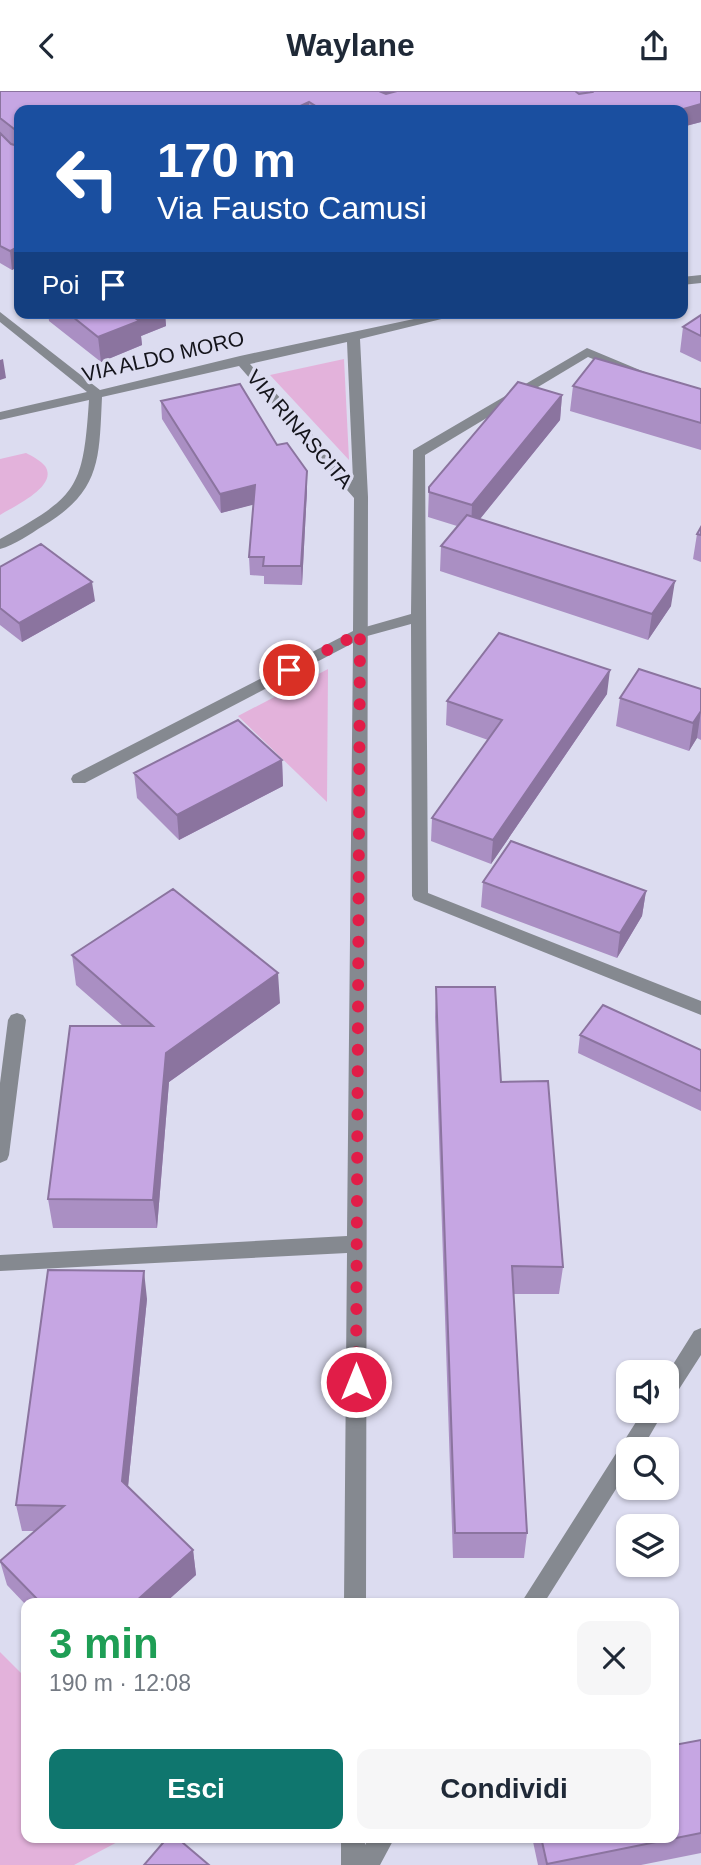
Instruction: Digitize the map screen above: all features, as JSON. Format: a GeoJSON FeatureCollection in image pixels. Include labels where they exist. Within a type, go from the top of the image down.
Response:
{"type":"FeatureCollection","features":[{"type":"Feature","properties":{"kind":"street"},"geometry":{"type":"LineString","coordinates":[[0,316],[96,393],[92,460],[82,487],[57,512],[0,545]]}},
{"type":"Feature","properties":{"kind":"street","name":"VIA ALDO MORO"},"geometry":{"type":"LineString","coordinates":[[0,416],[431,319]]}},
{"type":"Feature","properties":{"kind":"street","name":"VIA RINASCITA"},"geometry":{"type":"LineString","coordinates":[[353,335],[360,497],[355,1598]]}},
{"type":"Feature","properties":{"kind":"street"},"geometry":{"type":"LineString","coordinates":[[650,378],[587,352],[418,453],[416,618],[420,896],[701,1008]]}},
{"type":"Feature","properties":{"kind":"street","name":"VIA RINASCITA"},"geometry":{"type":"LineString","coordinates":[[240,360],[360,497]]}},
{"type":"Feature","properties":{"kind":"street"},"geometry":{"type":"LineString","coordinates":[[79,779],[360,633],[416,618]]}},
{"type":"Feature","properties":{"kind":"street"},"geometry":{"type":"LineString","coordinates":[[0,1155],[17,1020]]}},
{"type":"Feature","properties":{"kind":"street"},"geometry":{"type":"LineString","coordinates":[[0,1263],[357,1244]]}},
{"type":"Feature","properties":{"kind":"street"},"geometry":{"type":"LineString","coordinates":[[679,1372],[701,1337]]}},
{"type":"Feature","properties":{"kind":"street"},"geometry":{"type":"LineString","coordinates":[[535,1598],[616,1471]]}},
{"type":"Feature","properties":{"kind":"street"},"geometry":{"type":"LineString","coordinates":[[353,1843],[353,1865]]}},
{"type":"Feature","properties":{"kind":"street"},"geometry":{"type":"LineString","coordinates":[[366,1865],[379,1843]]}},
{"type":"Feature","properties":{"kind":"shaded area"},"geometry":{"type":"Polygon","coordinates":[[[344,359],[349,460],[270,375],[344,359]]]}},
{"type":"Feature","properties":{"kind":"shaded area"},"geometry":{"type":"Polygon","coordinates":[[[26,453],[45,466],[48,473],[46,481],[33,495],[0,515],[0,459],[26,453]]]}},
{"type":"Feature","properties":{"kind":"shaded area"},"geometry":{"type":"Polygon","coordinates":[[[328,669],[327,802],[238,716],[328,669]]]}},
{"type":"Feature","properties":{"kind":"shaded area"},"geometry":{"type":"Polygon","coordinates":[[[0,1652],[21,1673],[21,1843],[116,1843],[74,1865],[0,1865],[0,1652]]]}},
{"type":"Feature","properties":{"kind":"building"},"geometry":{"type":"Polygon","coordinates":[[[0,91],[379,91],[386,94],[397,91],[575,91],[579,94],[591,91],[701,91],[701,104],[688,108],[688,105],[314,105],[309,102],[303,105],[14,105],[14,129],[0,118],[0,91]]]}},
{"type":"Feature","properties":{"kind":"building"},"geometry":{"type":"Polygon","coordinates":[[[0,133],[14,145],[14,249],[10,251],[0,246],[0,133]]]}},
{"type":"Feature","properties":{"kind":"building"},"geometry":{"type":"Polygon","coordinates":[[[701,315],[701,336],[683,327],[701,315]]]}},
{"type":"Feature","properties":{"kind":"building"},"geometry":{"type":"Polygon","coordinates":[[[76,319],[139,321],[98,337],[76,319]]]}},
{"type":"Feature","properties":{"kind":"building"},"geometry":{"type":"Polygon","coordinates":[[[595,358],[701,389],[701,423],[573,386],[595,358]]]}},
{"type":"Feature","properties":{"kind":"building"},"geometry":{"type":"Polygon","coordinates":[[[518,382],[562,395],[472,505],[429,492],[429,487],[518,382]]]}},
{"type":"Feature","properties":{"kind":"building"},"geometry":{"type":"Polygon","coordinates":[[[240,384],[277,445],[287,443],[307,471],[301,566],[263,566],[264,557],[249,557],[255,485],[220,494],[161,401],[240,384]]]}},
{"type":"Feature","properties":{"kind":"building"},"geometry":{"type":"Polygon","coordinates":[[[467,515],[675,581],[652,614],[441,546],[467,515]]]}},
{"type":"Feature","properties":{"kind":"building"},"geometry":{"type":"Polygon","coordinates":[[[41,544],[92,582],[19,623],[0,608],[0,567],[41,544]]]}},
{"type":"Feature","properties":{"kind":"building"},"geometry":{"type":"Polygon","coordinates":[[[499,633],[610,670],[493,840],[432,818],[502,720],[447,701],[499,633]]]}},
{"type":"Feature","properties":{"kind":"building"},"geometry":{"type":"Polygon","coordinates":[[[639,669],[701,689],[701,711],[693,723],[620,698],[639,669]]]}},
{"type":"Feature","properties":{"kind":"building"},"geometry":{"type":"Polygon","coordinates":[[[238,720],[282,760],[177,815],[134,773],[238,720]]]}},
{"type":"Feature","properties":{"kind":"building"},"geometry":{"type":"Polygon","coordinates":[[[511,841],[646,891],[620,933],[483,882],[511,841]]]}},
{"type":"Feature","properties":{"kind":"building"},"geometry":{"type":"Polygon","coordinates":[[[173,889],[278,973],[166,1053],[153,1200],[48,1199],[70,1026],[153,1026],[72,955],[173,889]]]}},
{"type":"Feature","properties":{"kind":"building"},"geometry":{"type":"Polygon","coordinates":[[[436,987],[495,987],[501,1082],[548,1081],[563,1267],[512,1266],[527,1533],[455,1533],[436,987]]]}},
{"type":"Feature","properties":{"kind":"building"},"geometry":{"type":"Polygon","coordinates":[[[603,1005],[701,1050],[701,1091],[580,1035],[603,1005]]]}},
{"type":"Feature","properties":{"kind":"building"},"geometry":{"type":"Polygon","coordinates":[[[48,1270],[144,1271],[122,1481],[193,1550],[140,1598],[36,1598],[0,1561],[64,1506],[16,1505],[48,1270]]]}},
{"type":"Feature","properties":{"kind":"building"},"geometry":{"type":"Polygon","coordinates":[[[701,1740],[701,1833],[679,1837],[679,1744],[701,1740]]]}},
{"type":"Feature","properties":{"kind":"building"},"geometry":{"type":"Polygon","coordinates":[[[163,1843],[183,1843],[209,1865],[144,1865],[163,1843]]]}},
{"type":"Feature","properties":{"kind":"building"},"geometry":{"type":"Polygon","coordinates":[[[542,1843],[651,1843],[547,1864],[542,1843]]]}},
{"type":"Feature","properties":{"kind":"route"},"geometry":{"type":"LineString","coordinates":[[289,670],[360,633],[356,1382]]}}]}
